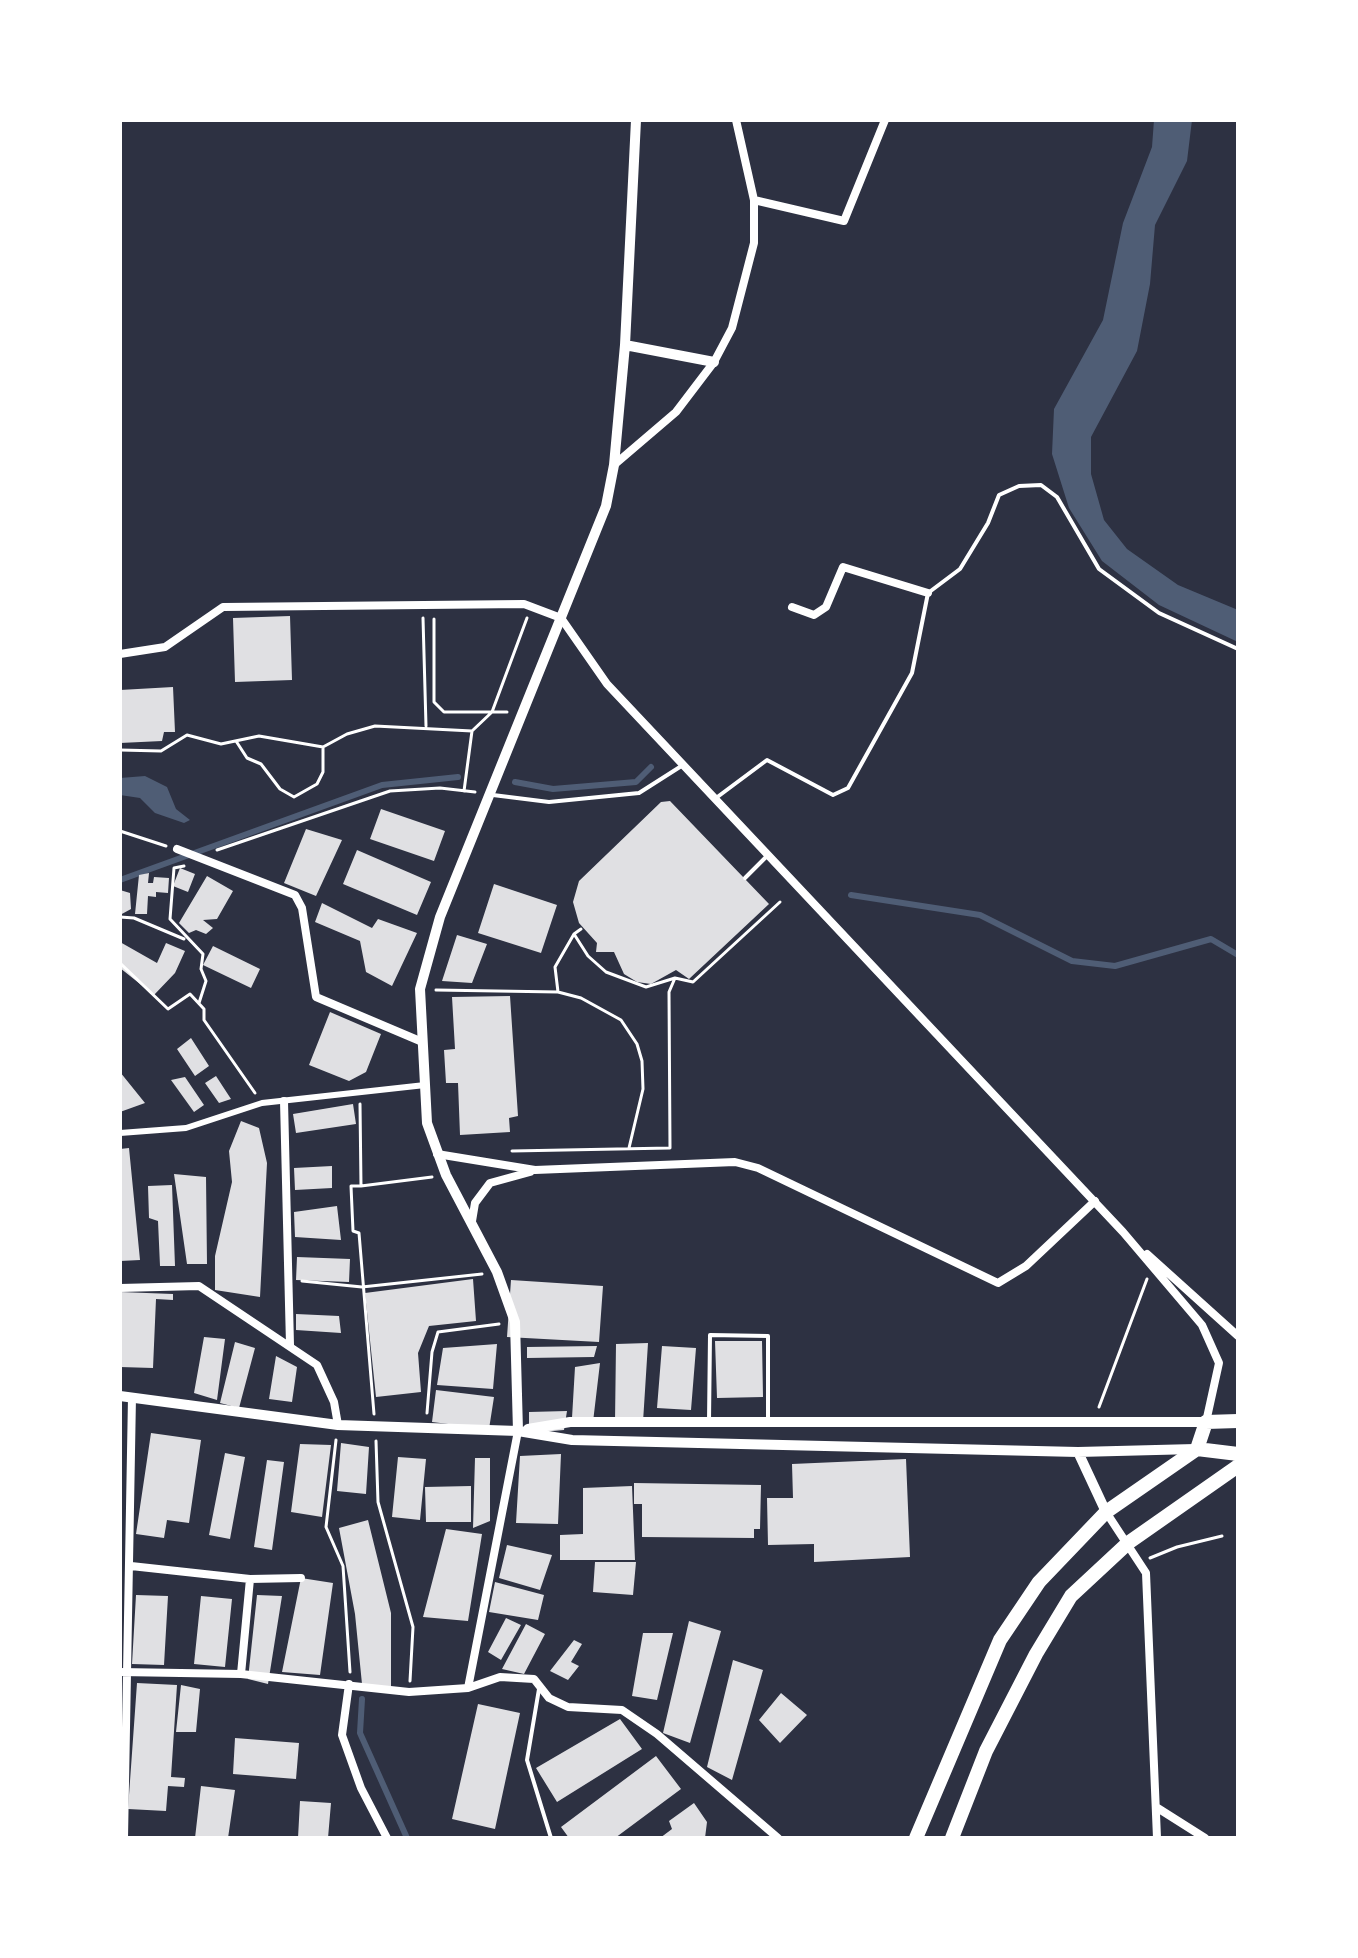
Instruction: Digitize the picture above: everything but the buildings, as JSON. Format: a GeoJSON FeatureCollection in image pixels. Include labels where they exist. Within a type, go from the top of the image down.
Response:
{"type":"FeatureCollection","features":[{"type":"Feature","properties":{"kind":"main road"},"geometry":{"type":"LineString","coordinates":[[916,1838],[1000,1640],[1039,1582],[1106,1512],[1197,1449],[1206,1422],[1238,1421]]}},
{"type":"Feature","properties":{"kind":"main road"},"geometry":{"type":"LineString","coordinates":[[1197,1449],[1238,1454]]}},
{"type":"Feature","properties":{"kind":"main road"},"geometry":{"type":"LineString","coordinates":[[952,1838],[986,1751],[1043,1642],[1071,1596],[1128,1543],[1238,1466]]}},
{"type":"Feature","properties":{"kind":"street"},"geometry":{"type":"LineString","coordinates":[[468,1688],[518,1431],[515,1322],[497,1272],[446,1175],[427,1123],[420,1041],[420,989],[440,917],[606,506],[614,465],[625,345],[636,120]]}},
{"type":"Feature","properties":{"kind":"street"},"geometry":{"type":"LineString","coordinates":[[614,465],[676,412],[714,362],[732,328],[754,243],[754,200],[736,120]]}},
{"type":"Feature","properties":{"kind":"street"},"geometry":{"type":"LineString","coordinates":[[754,200],[844,221],[885,120]]}},
{"type":"Feature","properties":{"kind":"street"},"geometry":{"type":"LineString","coordinates":[[625,345],[714,362]]}},
{"type":"Feature","properties":{"kind":"street"},"geometry":{"type":"LineString","coordinates":[[792,607],[814,615],[826,607],[843,567],[928,593]]}},
{"type":"Feature","properties":{"kind":"street"},"geometry":{"type":"LineString","coordinates":[[120,654],[165,647],[223,607],[434,603],[533,608],[561,618],[607,684],[1123,1232],[1202,1325],[1219,1363],[1206,1422],[570,1422],[518,1431]]}},
{"type":"Feature","properties":{"kind":"street"},"geometry":{"type":"LineString","coordinates":[[177,849],[295,895],[302,908],[316,997],[420,1041]]}},
{"type":"Feature","properties":{"kind":"street"},"geometry":{"type":"LineString","coordinates":[[120,1133],[186,1128],[262,1103],[425,1085]]}},
{"type":"Feature","properties":{"kind":"street"},"geometry":{"type":"LineString","coordinates":[[284,1101],[290,1345]]}},
{"type":"Feature","properties":{"kind":"street"},"geometry":{"type":"LineString","coordinates":[[437,1154],[535,1170],[735,1162],[758,1168],[998,1283],[1026,1266],[1095,1201]]}},
{"type":"Feature","properties":{"kind":"street"},"geometry":{"type":"LineString","coordinates":[[472,1221],[475,1203],[490,1183],[535,1170]]}},
{"type":"Feature","properties":{"kind":"street"},"geometry":{"type":"LineString","coordinates":[[1123,1232],[1238,1336]]}},
{"type":"Feature","properties":{"kind":"street"},"geometry":{"type":"LineString","coordinates":[[120,1288],[199,1286],[317,1365],[334,1402],[338,1425]]}},
{"type":"Feature","properties":{"kind":"street"},"geometry":{"type":"LineString","coordinates":[[124,1838],[123,1672],[132,1504],[126,1396],[338,1425],[518,1431],[572,1440],[1078,1452],[1197,1449]]}},
{"type":"Feature","properties":{"kind":"street"},"geometry":{"type":"LineString","coordinates":[[1078,1452],[1106,1512],[1146,1573],[1157,1838]]}},
{"type":"Feature","properties":{"kind":"street"},"geometry":{"type":"LineString","coordinates":[[120,1500],[132,1504]]}},
{"type":"Feature","properties":{"kind":"street"},"geometry":{"type":"LineString","coordinates":[[131,1566],[250,1579],[301,1578]]}},
{"type":"Feature","properties":{"kind":"street"},"geometry":{"type":"LineString","coordinates":[[241,1674],[250,1579]]}},
{"type":"Feature","properties":{"kind":"street"},"geometry":{"type":"LineString","coordinates":[[123,1672],[241,1674],[409,1692],[468,1688],[500,1677],[534,1679],[549,1698],[568,1707],[622,1710],[657,1734],[778,1838]]}},
{"type":"Feature","properties":{"kind":"street"},"geometry":{"type":"LineString","coordinates":[[349,1684],[342,1735],[361,1788],[387,1838]]}},
{"type":"Feature","properties":{"kind":"street"},"geometry":{"type":"LineString","coordinates":[[1156,1807],[1205,1838]]}},
{"type":"Feature","properties":{"kind":"lane"},"geometry":{"type":"LineString","coordinates":[[714,799],[767,760],[833,795],[848,788],[912,673],[928,593],[960,569],[988,523],[999,495],[1019,486],[1041,485],[1057,497],[1099,569],[1159,613],[1238,649]]}},
{"type":"Feature","properties":{"kind":"lane"},"geometry":{"type":"LineString","coordinates":[[491,795],[549,802],[639,793],[683,765]]}},
{"type":"Feature","properties":{"kind":"lane"},"geometry":{"type":"LineString","coordinates":[[745,878],[767,856]]}},
{"type":"Feature","properties":{"kind":"lane"},"geometry":{"type":"LineString","coordinates":[[709,1422],[710,1335],[768,1336],[768,1422]]}},
{"type":"Feature","properties":{"kind":"lane"},"geometry":{"type":"LineString","coordinates":[[540,1687],[527,1760],[551,1838]]}},
{"type":"Feature","properties":{"kind":"path"},"geometry":{"type":"LineString","coordinates":[[434,603],[434,702],[444,712],[524,712]]}},
{"type":"Feature","properties":{"kind":"path"},"geometry":{"type":"LineString","coordinates":[[464,791],[472,731],[492,712],[523,624],[533,608]]}},
{"type":"Feature","properties":{"kind":"path"},"geometry":{"type":"LineString","coordinates":[[423,613],[426,726]]}},
{"type":"Feature","properties":{"kind":"path"},"geometry":{"type":"LineString","coordinates":[[120,750],[161,751],[187,735],[221,744],[259,736],[323,747],[347,734],[375,726],[426,726],[472,731]]}},
{"type":"Feature","properties":{"kind":"path"},"geometry":{"type":"LineString","coordinates":[[235,741],[247,758],[261,764],[280,789],[294,797],[317,784],[323,772],[323,747]]}},
{"type":"Feature","properties":{"kind":"path"},"geometry":{"type":"LineString","coordinates":[[199,1003],[206,981],[201,969],[203,954],[170,919],[174,868],[390,791],[440,788],[491,795]]}},
{"type":"Feature","properties":{"kind":"path"},"geometry":{"type":"LineString","coordinates":[[120,831],[177,849]]}},
{"type":"Feature","properties":{"kind":"path"},"geometry":{"type":"LineString","coordinates":[[574,934],[588,956],[606,972],[646,987],[675,978],[693,982],[780,902]]}},
{"type":"Feature","properties":{"kind":"path"},"geometry":{"type":"LineString","coordinates":[[120,917],[134,918],[187,940]]}},
{"type":"Feature","properties":{"kind":"path"},"geometry":{"type":"LineString","coordinates":[[558,992],[555,967],[574,934],[581,929]]}},
{"type":"Feature","properties":{"kind":"path"},"geometry":{"type":"LineString","coordinates":[[120,963],[168,1009],[190,994],[204,1009],[204,1020],[262,1103]]}},
{"type":"Feature","properties":{"kind":"path"},"geometry":{"type":"LineString","coordinates":[[506,1152],[670,1148],[669,992],[675,978]]}},
{"type":"Feature","properties":{"kind":"path"},"geometry":{"type":"LineString","coordinates":[[420,989],[558,992],[605,1008],[630,1029],[637,1044],[643,1089],[629,1148]]}},
{"type":"Feature","properties":{"kind":"path"},"geometry":{"type":"LineString","coordinates":[[360,1091],[361,1186]]}},
{"type":"Feature","properties":{"kind":"path"},"geometry":{"type":"LineString","coordinates":[[409,1692],[413,1627],[378,1502],[359,1233],[353,1231],[351,1186],[446,1175]]}},
{"type":"Feature","properties":{"kind":"path"},"geometry":{"type":"LineString","coordinates":[[1093,1422],[1152,1266]]}},
{"type":"Feature","properties":{"kind":"path"},"geometry":{"type":"LineString","coordinates":[[288,1280],[362,1287],[497,1272]]}},
{"type":"Feature","properties":{"kind":"path"},"geometry":{"type":"LineString","coordinates":[[425,1429],[432,1352],[438,1332],[515,1322]]}},
{"type":"Feature","properties":{"kind":"path"},"geometry":{"type":"LineString","coordinates":[[338,1425],[326,1527],[343,1566],[352,1661],[349,1684]]}},
{"type":"Feature","properties":{"kind":"path"},"geometry":{"type":"LineString","coordinates":[[1140,1563],[1177,1547],[1222,1536]]}},
{"type":"Feature","properties":{"kind":"water"},"geometry":{"type":"Polygon","coordinates":[[[1154,120],[1192,120],[1187,161],[1155,225],[1150,284],[1137,351],[1091,437],[1091,474],[1104,520],[1127,549],[1178,585],[1238,610],[1238,642],[1159,605],[1102,561],[1069,508],[1052,454],[1054,409],[1103,320],[1123,223],[1152,147],[1154,120]]]}},
{"type":"Feature","properties":{"kind":"water"},"geometry":{"type":"Polygon","coordinates":[[[145,776],[167,787],[176,809],[190,820],[184,823],[155,813],[140,798],[120,795],[120,778],[145,776]]]}},
{"type":"Feature","properties":{"kind":"waterway"},"geometry":{"type":"LineString","coordinates":[[515,782],[553,789],[636,782],[651,767]]}},
{"type":"Feature","properties":{"kind":"waterway"},"geometry":{"type":"LineString","coordinates":[[120,880],[382,785],[458,777]]}},
{"type":"Feature","properties":{"kind":"waterway"},"geometry":{"type":"LineString","coordinates":[[851,895],[980,915],[1072,961],[1115,966],[1211,939],[1238,955]]}},
{"type":"Feature","properties":{"kind":"waterway"},"geometry":{"type":"LineString","coordinates":[[362,1699],[360,1733],[407,1838]]}}]}
